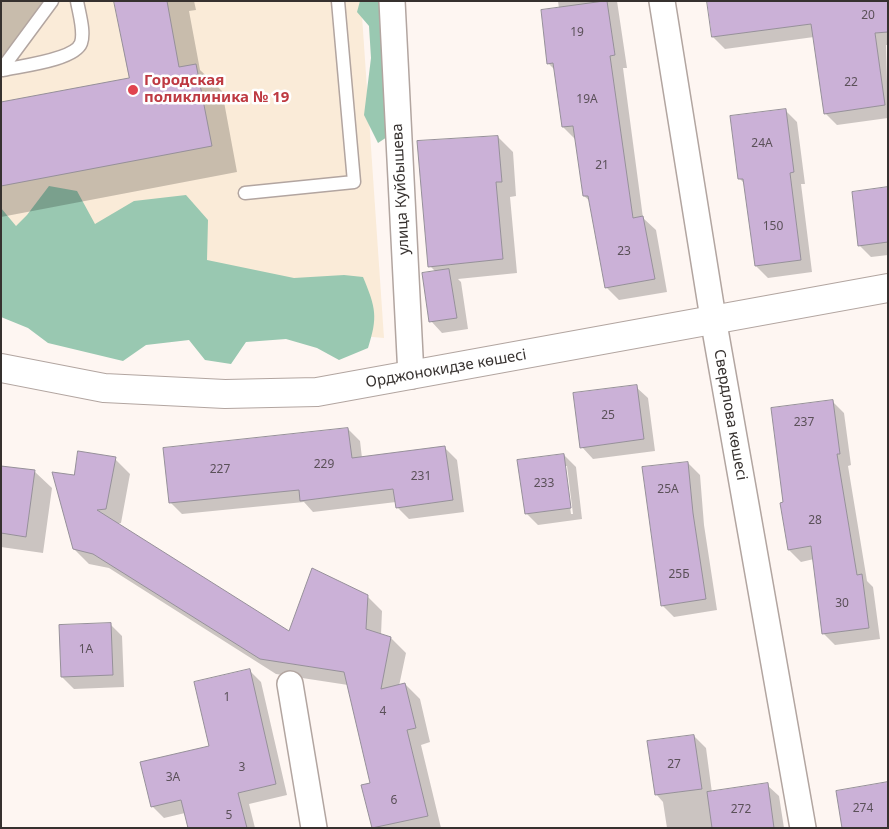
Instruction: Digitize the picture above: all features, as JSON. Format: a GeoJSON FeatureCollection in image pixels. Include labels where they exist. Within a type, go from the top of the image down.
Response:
{"type":"FeatureCollection","features":[{"type":"Feature","properties":{"kind":"main road","name":"Орджонокидзе көшесі"},"geometry":{"type":"LineString","coordinates":[[1,368],[104,388],[225,394],[317,392],[713,318],[888,288]]}},
{"type":"Feature","properties":{"kind":"street","name":"улица Куйбышева"},"geometry":{"type":"LineString","coordinates":[[392,1],[410,376]]}},
{"type":"Feature","properties":{"kind":"street","name":"Свердлова көшесі"},"geometry":{"type":"LineString","coordinates":[[662,1],[713,318],[803,828]]}},
{"type":"Feature","properties":{"kind":"street"},"geometry":{"type":"LineString","coordinates":[[290,684],[314,828]]}},
{"type":"Feature","properties":{"kind":"lane"},"geometry":{"type":"LineString","coordinates":[[2,70],[52,1]]}},
{"type":"Feature","properties":{"kind":"lane"},"geometry":{"type":"LineString","coordinates":[[2,70],[61,58],[73,53],[81,44],[82,32],[77,1]]}},
{"type":"Feature","properties":{"kind":"lane"},"geometry":{"type":"LineString","coordinates":[[245,193],[354,182],[338,1]]}},
{"type":"Feature","properties":{"kind":"shaded area"},"geometry":{"type":"Polygon","coordinates":[[[1,1],[361,1],[384,338],[1,304],[1,1]]]}},
{"type":"Feature","properties":{"kind":"green space"},"geometry":{"type":"Polygon","coordinates":[[[360,1],[388,1],[396,131],[378,143],[364,115],[371,58],[369,26],[357,12],[360,1]]]}},
{"type":"Feature","properties":{"kind":"green space"},"geometry":{"type":"Polygon","coordinates":[[[49,186],[77,191],[95,224],[134,201],[186,195],[208,220],[207,260],[294,278],[344,275],[363,277],[371,297],[374,312],[373,328],[368,348],[339,360],[317,348],[286,339],[246,342],[231,364],[205,360],[189,340],[146,345],[123,361],[48,343],[28,328],[1,317],[1,208],[16,226],[49,186]]]}},
{"type":"Feature","properties":{"kind":"building","name":"Городская поликлиника № 19"},"geometry":{"type":"Polygon","coordinates":[[[114,1],[167,1],[179,67],[196,64],[212,146],[1,186],[1,102],[129,78],[114,1]]]}},
{"type":"Feature","properties":{"kind":"building"},"geometry":{"type":"Polygon","coordinates":[[[607,1],[615,55],[610,56],[633,218],[643,216],[655,279],[605,288],[588,196],[583,196],[573,126],[562,127],[553,63],[547,64],[541,10],[607,1]]]}},
{"type":"Feature","properties":{"kind":"building"},"geometry":{"type":"Polygon","coordinates":[[[707,1],[888,1],[888,32],[875,33],[885,105],[824,114],[811,24],[712,37],[707,1]]]}},
{"type":"Feature","properties":{"kind":"building"},"geometry":{"type":"Polygon","coordinates":[[[786,109],[794,172],[790,173],[801,260],[755,266],[743,179],[738,179],[730,116],[786,109]]]}},
{"type":"Feature","properties":{"kind":"building"},"geometry":{"type":"Polygon","coordinates":[[[498,136],[502,182],[496,182],[503,259],[428,267],[417,141],[498,136]]]}},
{"type":"Feature","properties":{"kind":"building"},"geometry":{"type":"Polygon","coordinates":[[[888,187],[888,242],[858,246],[852,192],[888,187]]]}},
{"type":"Feature","properties":{"kind":"building"},"geometry":{"type":"Polygon","coordinates":[[[449,269],[457,318],[429,322],[422,273],[449,269]]]}},
{"type":"Feature","properties":{"kind":"building"},"geometry":{"type":"Polygon","coordinates":[[[637,385],[644,439],[580,448],[573,393],[637,385]]]}},
{"type":"Feature","properties":{"kind":"building"},"geometry":{"type":"Polygon","coordinates":[[[833,400],[840,454],[837,454],[857,575],[862,574],[869,628],[822,634],[811,546],[788,550],[780,503],[783,502],[771,408],[833,400]]]}},
{"type":"Feature","properties":{"kind":"building"},"geometry":{"type":"Polygon","coordinates":[[[348,428],[352,458],[445,446],[453,500],[396,508],[393,489],[300,501],[299,490],[169,503],[163,448],[348,428]]]}},
{"type":"Feature","properties":{"kind":"building"},"geometry":{"type":"Polygon","coordinates":[[[78,451],[116,457],[106,509],[97,510],[289,631],[312,568],[368,595],[366,629],[391,637],[381,689],[405,683],[416,728],[407,730],[428,816],[372,828],[361,785],[370,783],[344,672],[260,659],[93,554],[73,549],[52,472],[74,475],[78,451]]]}},
{"type":"Feature","properties":{"kind":"building"},"geometry":{"type":"Polygon","coordinates":[[[564,454],[571,508],[525,514],[517,460],[564,454]]]}},
{"type":"Feature","properties":{"kind":"building"},"geometry":{"type":"Polygon","coordinates":[[[688,462],[693,513],[706,599],[661,606],[642,467],[688,462]]]}},
{"type":"Feature","properties":{"kind":"building"},"geometry":{"type":"Polygon","coordinates":[[[1,466],[35,470],[26,537],[1,533],[1,466]]]}},
{"type":"Feature","properties":{"kind":"building"},"geometry":{"type":"Polygon","coordinates":[[[111,623],[113,675],[61,677],[59,625],[111,623]]]}},
{"type":"Feature","properties":{"kind":"building"},"geometry":{"type":"Polygon","coordinates":[[[250,669],[276,784],[238,793],[247,828],[188,828],[181,800],[151,807],[140,762],[209,746],[194,682],[250,669]]]}},
{"type":"Feature","properties":{"kind":"building"},"geometry":{"type":"Polygon","coordinates":[[[694,735],[702,789],[655,795],[647,741],[694,735]]]}},
{"type":"Feature","properties":{"kind":"building"},"geometry":{"type":"Polygon","coordinates":[[[888,782],[888,828],[842,828],[836,791],[888,782]]]}},
{"type":"Feature","properties":{"kind":"building"},"geometry":{"type":"Polygon","coordinates":[[[768,783],[774,828],[712,828],[707,792],[768,783]]]}},
{"type":"Feature","properties":{"kind":"place","name":"Городская поликлиника № 19"},"geometry":{"type":"Point","coordinates":[133,90]}}]}
